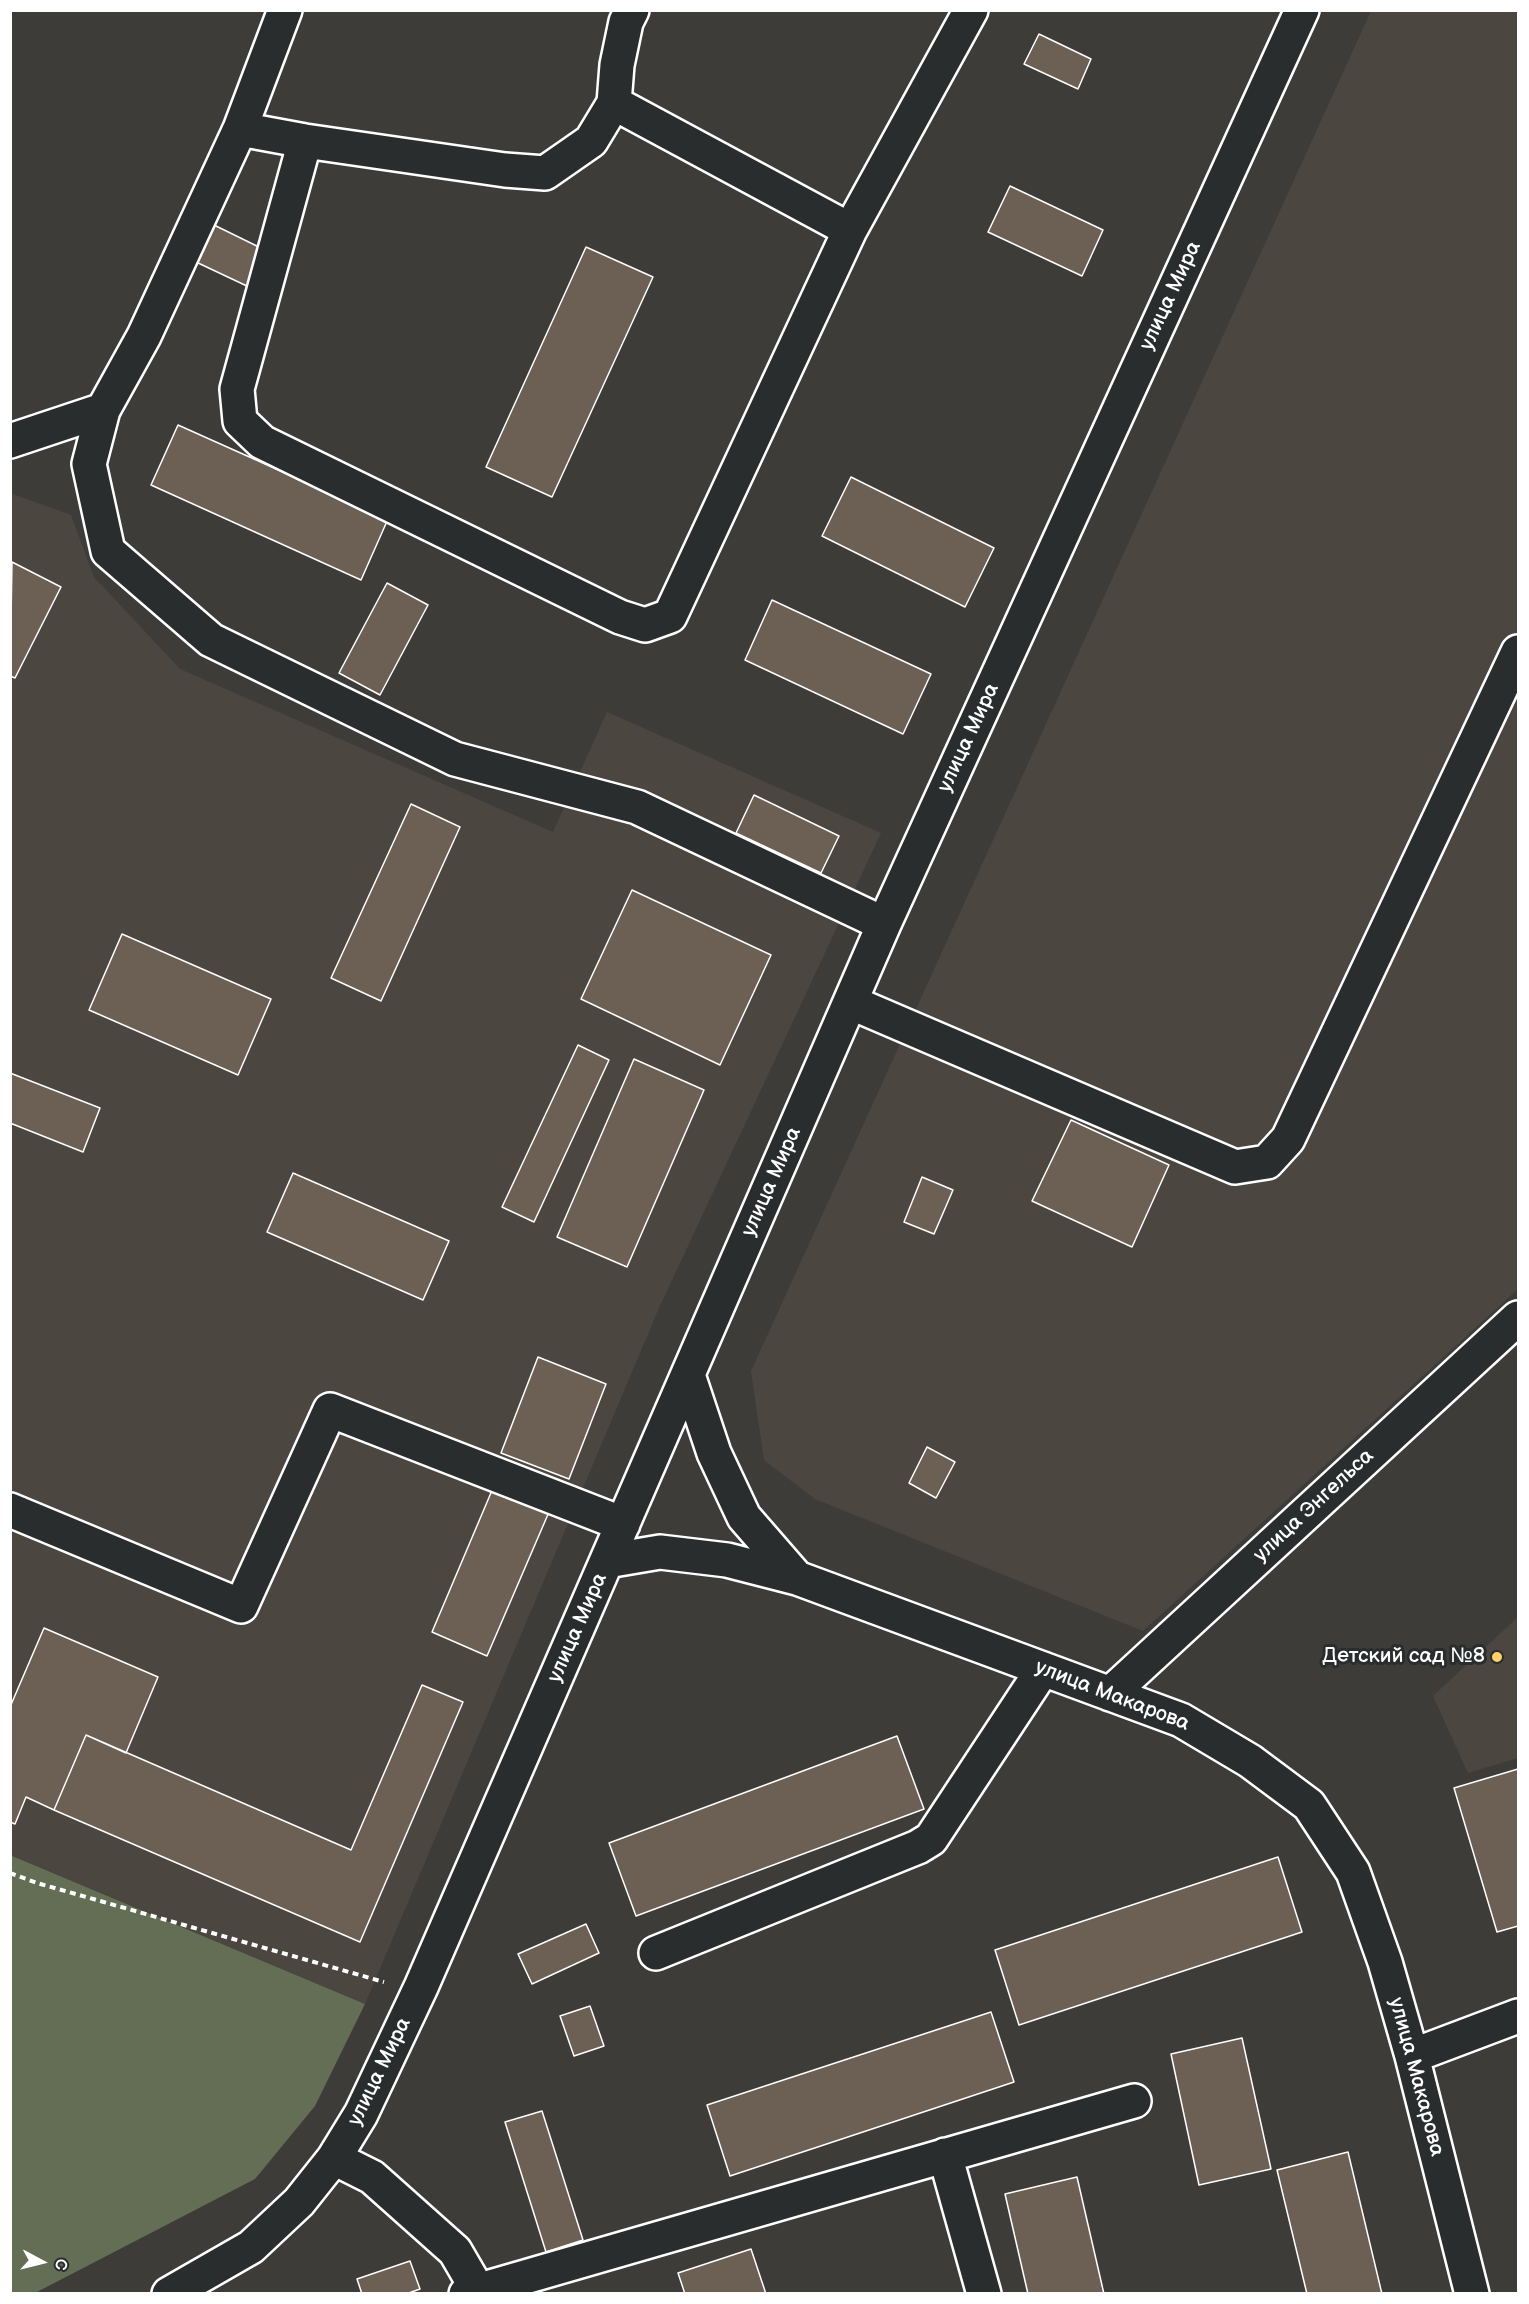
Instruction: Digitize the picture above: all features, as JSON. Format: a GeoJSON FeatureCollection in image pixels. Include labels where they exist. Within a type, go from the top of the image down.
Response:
{"type":"FeatureCollection","features":[{"type":"Feature","properties":{"kind":"street"},"geometry":{"type":"LineString","coordinates":[[285,10],[240,129],[144,336],[103,410],[89,464],[108,551],[211,640],[455,759],[637,807],[884,924]]}},
{"type":"Feature","properties":{"kind":"street"},"geometry":{"type":"LineString","coordinates":[[240,129],[505,170],[544,173],[591,141],[614,103],[617,65],[626,22],[632,10]]}},
{"type":"Feature","properties":{"kind":"street"},"geometry":{"type":"LineString","coordinates":[[306,141],[237,389],[240,421],[262,442],[620,617],[645,625],[670,616],[850,230],[971,10]]}},
{"type":"Feature","properties":{"kind":"street","name":"улица Мира"},"geometry":{"type":"LineString","coordinates":[[169,2294],[251,2247],[299,2202],[334,2158],[361,2114],[421,1987],[884,924],[1302,10]]}},
{"type":"Feature","properties":{"kind":"street"},"geometry":{"type":"LineString","coordinates":[[614,103],[850,230]]}},
{"type":"Feature","properties":{"kind":"street"},"geometry":{"type":"LineString","coordinates":[[10,441],[103,410]]}},
{"type":"Feature","properties":{"kind":"street"},"geometry":{"type":"LineString","coordinates":[[850,1002],[1235,1167],[1267,1162],[1288,1139],[1518,652]]}},
{"type":"Feature","properties":{"kind":"street","name":"улица Энгельса"},"geometry":{"type":"LineString","coordinates":[[1110,1694],[1518,1318]]}},
{"type":"Feature","properties":{"kind":"street"},"geometry":{"type":"LineString","coordinates":[[688,1375],[714,1453],[744,1518],[797,1578]]}},
{"type":"Feature","properties":{"kind":"street"},"geometry":{"type":"LineString","coordinates":[[10,1510],[241,1606],[330,1410],[623,1524]]}},
{"type":"Feature","properties":{"kind":"street","name":"улица Макарова"},"geometry":{"type":"LineString","coordinates":[[607,1561],[660,1552],[727,1560],[797,1578],[1181,1720],[1250,1761],[1309,1805],[1353,1872],[1385,1962],[1412,2056],[1472,2294]]}},
{"type":"Feature","properties":{"kind":"street"},"geometry":{"type":"LineString","coordinates":[[656,1953],[918,1847],[931,1839],[1043,1669]]}},
{"type":"Feature","properties":{"kind":"street"},"geometry":{"type":"LineString","coordinates":[[1412,2056],[1518,2016]]}},
{"type":"Feature","properties":{"kind":"street"},"geometry":{"type":"LineString","coordinates":[[334,2158],[372,2176],[455,2251],[475,2292],[1134,2100]]}},
{"type":"Feature","properties":{"kind":"street"},"geometry":{"type":"LineString","coordinates":[[945,2155],[984,2294]]}},
{"type":"Feature","properties":{"kind":"path"},"geometry":{"type":"LineString","coordinates":[[10,1873],[37,1883],[386,1983],[421,1987]]}},
{"type":"Feature","properties":{"kind":"shaded area"},"geometry":{"type":"Polygon","coordinates":[[[1371,11],[1518,11],[1518,1289],[1143,1631],[815,1499],[764,1460],[751,1371],[1371,11]]]}},
{"type":"Feature","properties":{"kind":"shaded area"},"geometry":{"type":"Polygon","coordinates":[[[10,493],[71,515],[94,577],[180,669],[553,832],[607,712],[881,833],[659,1308],[365,2004],[11,1855],[10,493]]]}},
{"type":"Feature","properties":{"kind":"shaded area","name":"Детский сад №8"},"geometry":{"type":"Polygon","coordinates":[[[1518,1617],[1518,1758],[1468,1773],[1433,1696],[1518,1617]]]}},
{"type":"Feature","properties":{"kind":"green space"},"geometry":{"type":"Polygon","coordinates":[[[10,1855],[365,2004],[315,2106],[255,2179],[35,2293],[11,2293],[10,1855]]]}},
{"type":"Feature","properties":{"kind":"building"},"geometry":{"type":"Polygon","coordinates":[[[1039,34],[1091,59],[1078,89],[1024,64],[1039,34]]]}},
{"type":"Feature","properties":{"kind":"building"},"geometry":{"type":"Polygon","coordinates":[[[1010,186],[1103,230],[1082,276],[988,232],[1010,186]]]}},
{"type":"Feature","properties":{"kind":"building"},"geometry":{"type":"Polygon","coordinates":[[[214,225],[267,251],[249,287],[196,262],[214,225]]]}},
{"type":"Feature","properties":{"kind":"building"},"geometry":{"type":"Polygon","coordinates":[[[586,247],[653,277],[552,497],[486,467],[586,247]]]}},
{"type":"Feature","properties":{"kind":"building"},"geometry":{"type":"Polygon","coordinates":[[[178,425],[388,519],[361,580],[151,485],[178,425]]]}},
{"type":"Feature","properties":{"kind":"building"},"geometry":{"type":"Polygon","coordinates":[[[851,477],[994,548],[965,607],[822,536],[851,477]]]}},
{"type":"Feature","properties":{"kind":"building"},"geometry":{"type":"Polygon","coordinates":[[[12,562],[61,587],[15,678],[10,676],[12,562]]]}},
{"type":"Feature","properties":{"kind":"building"},"geometry":{"type":"Polygon","coordinates":[[[387,583],[428,605],[380,695],[339,673],[387,583]]]}},
{"type":"Feature","properties":{"kind":"building"},"geometry":{"type":"Polygon","coordinates":[[[772,600],[931,674],[903,734],[745,660],[772,600]]]}},
{"type":"Feature","properties":{"kind":"building"},"geometry":{"type":"Polygon","coordinates":[[[754,795],[839,836],[821,873],[736,833],[754,795]]]}},
{"type":"Feature","properties":{"kind":"building"},"geometry":{"type":"Polygon","coordinates":[[[411,804],[460,827],[381,1001],[331,978],[411,804]]]}},
{"type":"Feature","properties":{"kind":"building"},"geometry":{"type":"Polygon","coordinates":[[[632,890],[771,955],[720,1065],[581,999],[632,890]]]}},
{"type":"Feature","properties":{"kind":"building"},"geometry":{"type":"Polygon","coordinates":[[[122,934],[271,999],[238,1075],[89,1010],[122,934]]]}},
{"type":"Feature","properties":{"kind":"building"},"geometry":{"type":"Polygon","coordinates":[[[578,1045],[609,1060],[534,1222],[502,1207],[578,1045]]]}},
{"type":"Feature","properties":{"kind":"building"},"geometry":{"type":"Polygon","coordinates":[[[634,1059],[704,1090],[627,1267],[557,1237],[634,1059]]]}},
{"type":"Feature","properties":{"kind":"building"},"geometry":{"type":"Polygon","coordinates":[[[10,1073],[100,1108],[83,1152],[10,1123],[10,1073]]]}},
{"type":"Feature","properties":{"kind":"building"},"geometry":{"type":"Polygon","coordinates":[[[1071,1120],[1169,1165],[1132,1247],[1032,1201],[1071,1120]]]}},
{"type":"Feature","properties":{"kind":"building"},"geometry":{"type":"Polygon","coordinates":[[[293,1173],[449,1241],[423,1300],[267,1232],[293,1173]]]}},
{"type":"Feature","properties":{"kind":"building"},"geometry":{"type":"Polygon","coordinates":[[[922,1177],[953,1190],[934,1234],[904,1222],[922,1177]]]}},
{"type":"Feature","properties":{"kind":"building"},"geometry":{"type":"Polygon","coordinates":[[[538,1357],[606,1384],[569,1479],[501,1453],[538,1357]]]}},
{"type":"Feature","properties":{"kind":"building"},"geometry":{"type":"Polygon","coordinates":[[[927,1447],[955,1462],[936,1498],[909,1483],[927,1447]]]}},
{"type":"Feature","properties":{"kind":"building"},"geometry":{"type":"Polygon","coordinates":[[[493,1488],[549,1512],[487,1656],[432,1632],[493,1488]]]}},
{"type":"Feature","properties":{"kind":"building"},"geometry":{"type":"Polygon","coordinates":[[[44,1628],[158,1677],[126,1753],[86,1735],[54,1810],[26,1797],[15,1824],[10,1822],[10,1707],[44,1628]]]}},
{"type":"Feature","properties":{"kind":"building"},"geometry":{"type":"Polygon","coordinates":[[[422,1685],[463,1702],[360,1942],[54,1810],[86,1735],[351,1850],[422,1685]]]}},
{"type":"Feature","properties":{"kind":"building"},"geometry":{"type":"Polygon","coordinates":[[[897,1736],[924,1809],[636,1916],[609,1843],[897,1736]]]}},
{"type":"Feature","properties":{"kind":"building"},"geometry":{"type":"Polygon","coordinates":[[[1518,1769],[1518,1926],[1497,1932],[1454,1788],[1518,1769]]]}},
{"type":"Feature","properties":{"kind":"building"},"geometry":{"type":"Polygon","coordinates":[[[1278,1857],[1302,1932],[1019,2025],[995,1950],[1278,1857]]]}},
{"type":"Feature","properties":{"kind":"building"},"geometry":{"type":"Polygon","coordinates":[[[586,1924],[599,1953],[532,1984],[518,1954],[586,1924]]]}},
{"type":"Feature","properties":{"kind":"building"},"geometry":{"type":"Polygon","coordinates":[[[590,2006],[604,2046],[574,2056],[560,2016],[590,2006]]]}},
{"type":"Feature","properties":{"kind":"building"},"geometry":{"type":"Polygon","coordinates":[[[991,2012],[1014,2082],[730,2176],[707,2105],[991,2012]]]}},
{"type":"Feature","properties":{"kind":"building"},"geometry":{"type":"Polygon","coordinates":[[[1242,2038],[1271,2169],[1199,2185],[1171,2054],[1242,2038]]]}},
{"type":"Feature","properties":{"kind":"building"},"geometry":{"type":"Polygon","coordinates":[[[542,2111],[583,2240],[546,2252],[505,2122],[542,2111]]]}},
{"type":"Feature","properties":{"kind":"building"},"geometry":{"type":"Polygon","coordinates":[[[1348,2152],[1382,2294],[1307,2294],[1277,2170],[1348,2152]]]}},
{"type":"Feature","properties":{"kind":"building"},"geometry":{"type":"Polygon","coordinates":[[[1077,2177],[1104,2294],[1028,2294],[1005,2194],[1077,2177]]]}},
{"type":"Feature","properties":{"kind":"building"},"geometry":{"type":"Polygon","coordinates":[[[751,2249],[766,2294],[685,2294],[678,2273],[751,2249]]]}},
{"type":"Feature","properties":{"kind":"building"},"geometry":{"type":"Polygon","coordinates":[[[410,2261],[420,2289],[406,2294],[362,2294],[357,2279],[410,2261]]]}},
{"type":"Feature","properties":{"kind":"place","name":"Детский сад №8"},"geometry":{"type":"Point","coordinates":[1497,1657]}}]}
